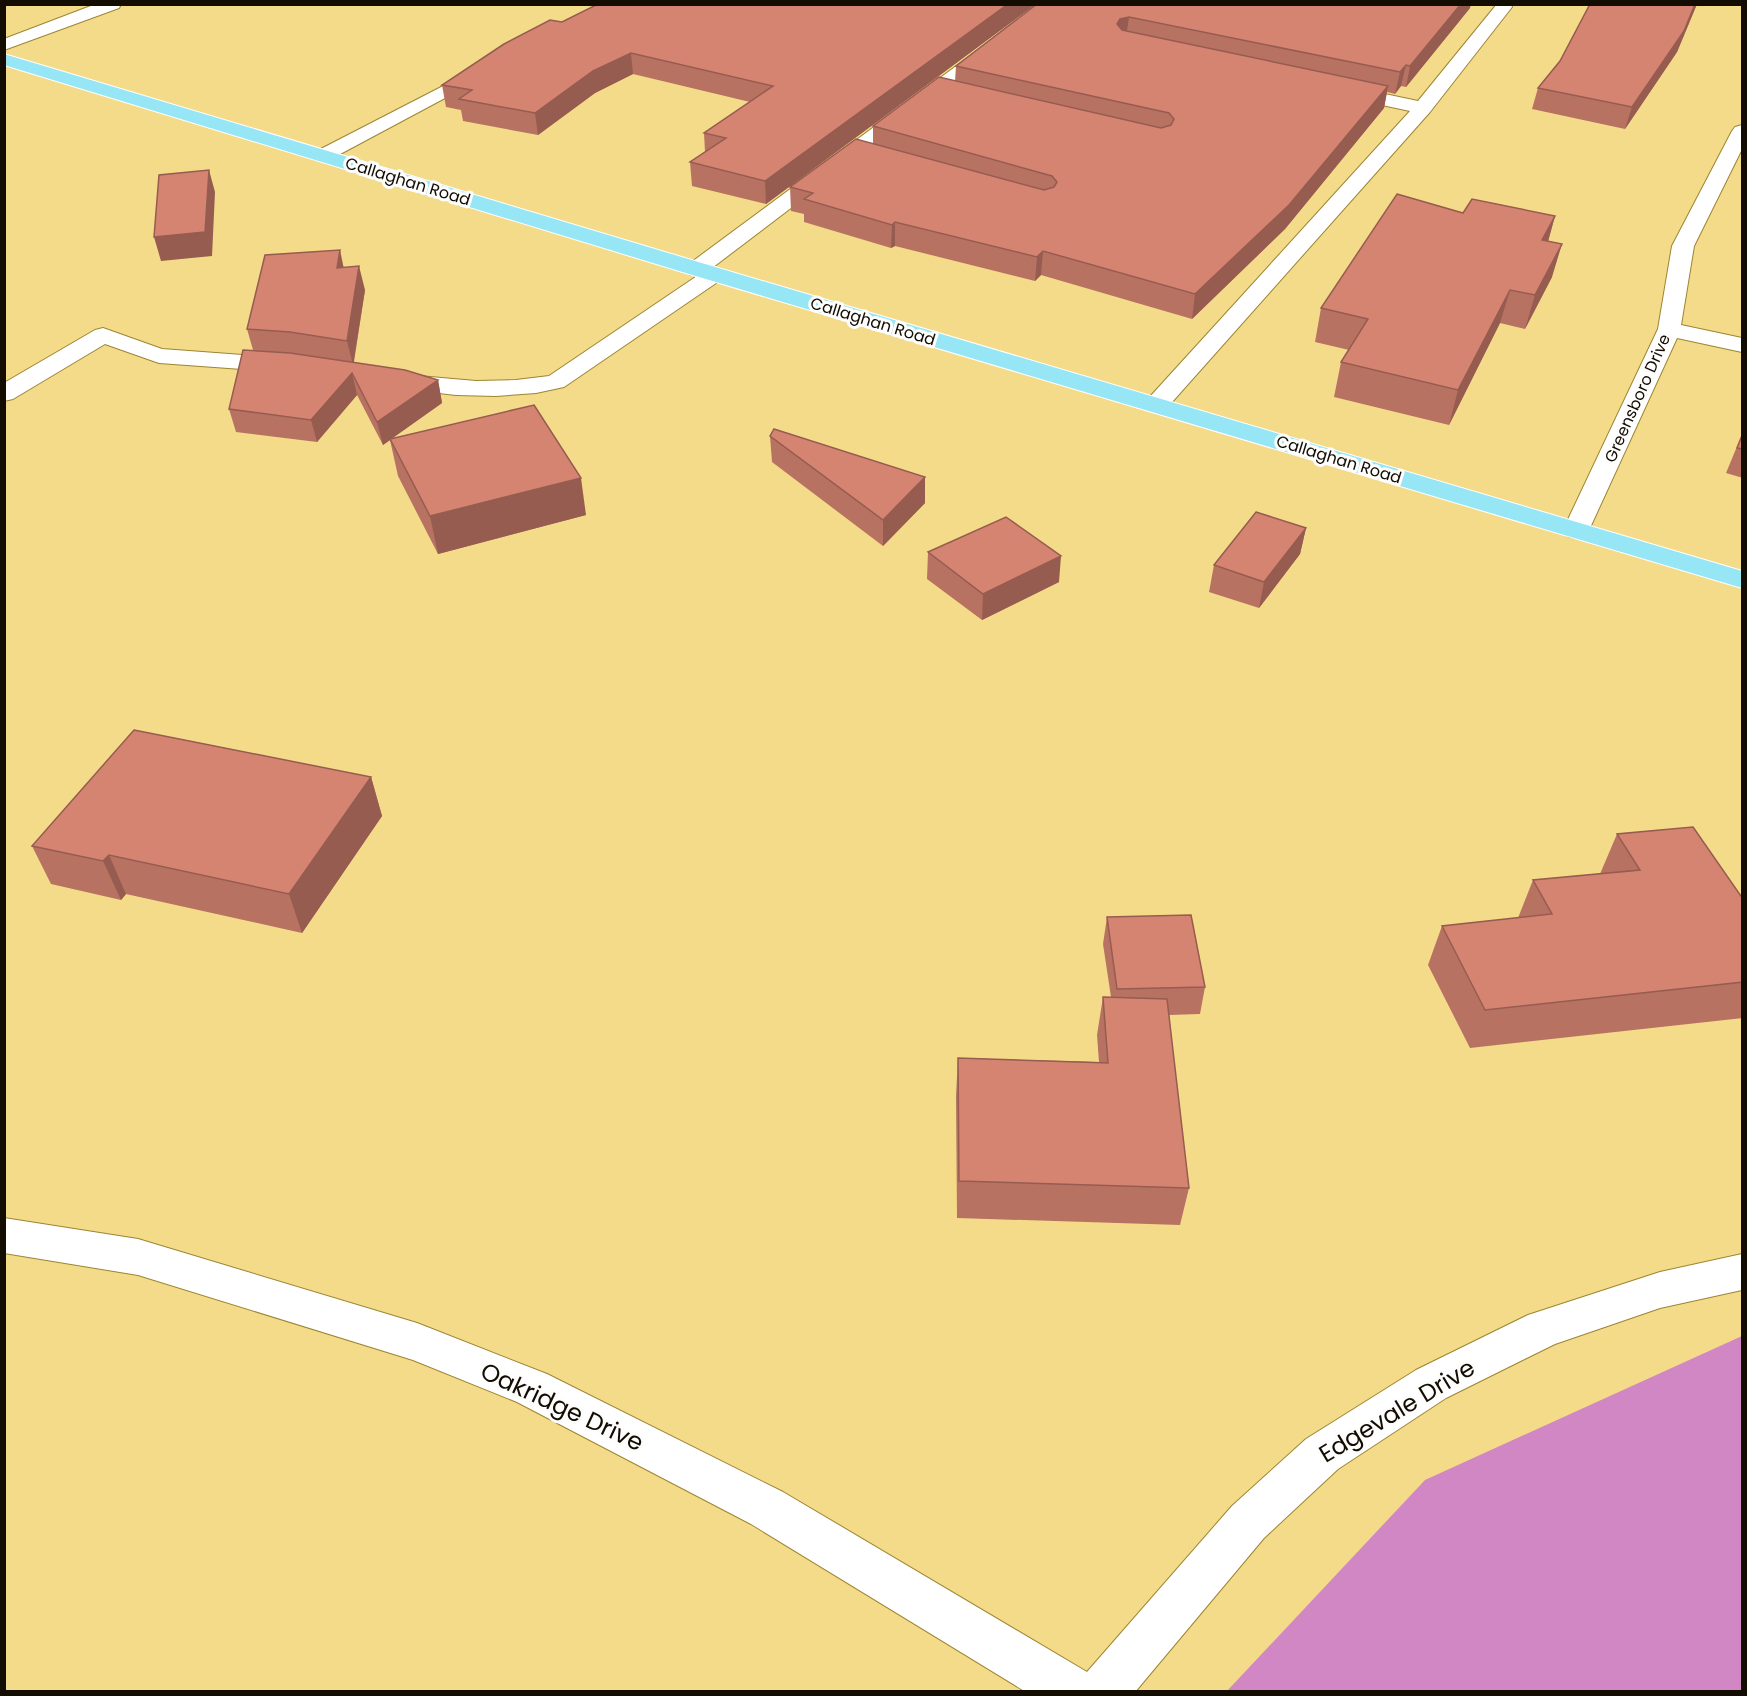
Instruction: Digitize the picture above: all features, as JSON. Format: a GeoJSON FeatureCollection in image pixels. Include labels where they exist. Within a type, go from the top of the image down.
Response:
{"type":"FeatureCollection","features":[{"type":"Feature","properties":{"kind":"main road","name":"Callaghan Road"},"geometry":{"type":"LineString","coordinates":[[4,59],[705,271],[1743,580]]}},
{"type":"Feature","properties":{"kind":"street"},"geometry":{"type":"LineString","coordinates":[[4,45],[112,4]]}},
{"type":"Feature","properties":{"kind":"street"},"geometry":{"type":"LineString","coordinates":[[373,378],[450,389],[531,388],[556,382],[705,271],[853,152],[1051,4]]}},
{"type":"Feature","properties":{"kind":"street"},"geometry":{"type":"LineString","coordinates":[[1156,405],[1423,108],[1504,7]]}},
{"type":"Feature","properties":{"kind":"street"},"geometry":{"type":"LineString","coordinates":[[322,156],[502,60]]}},
{"type":"Feature","properties":{"kind":"street"},"geometry":{"type":"LineString","coordinates":[[1320,86],[1423,108]]}},
{"type":"Feature","properties":{"kind":"street"},"geometry":{"type":"LineString","coordinates":[[936,91],[958,96]]}},
{"type":"Feature","properties":{"kind":"street","name":"Greensboro Drive"},"geometry":{"type":"LineString","coordinates":[[1576,530],[1669,329],[1683,246],[1743,131]]}},
{"type":"Feature","properties":{"kind":"street"},"geometry":{"type":"LineString","coordinates":[[853,152],[873,158]]}},
{"type":"Feature","properties":{"kind":"street"},"geometry":{"type":"LineString","coordinates":[[1669,329],[1743,345]]}},
{"type":"Feature","properties":{"kind":"street"},"geometry":{"type":"LineString","coordinates":[[4,394],[103,335],[159,356],[307,367]]}},
{"type":"Feature","properties":{"kind":"street","name":"Oakridge Drive"},"geometry":{"type":"LineString","coordinates":[[4,1235],[138,1257],[417,1342],[532,1388],[767,1508],[1073,1692]]}},
{"type":"Feature","properties":{"kind":"street","name":"Edgevale Drive"},"geometry":{"type":"LineString","coordinates":[[1102,1692],[1248,1522],[1322,1454],[1431,1384],[1543,1329],[1660,1290],[1743,1272]]}},
{"type":"Feature","properties":{"kind":"shaded area"},"geometry":{"type":"Polygon","coordinates":[[[1742,1336],[1742,1691],[1227,1691],[1425,1480],[1742,1336]]]}},
{"type":"Feature","properties":{"kind":"building"},"geometry":{"type":"Polygon","coordinates":[[[598,4],[1008,4],[765,181],[690,162],[726,138],[704,133],[773,86],[631,53],[593,71],[535,113],[459,99],[472,90],[442,85],[504,44],[550,20],[562,22],[598,4]]]}},
{"type":"Feature","properties":{"kind":"building"},"geometry":{"type":"Polygon","coordinates":[[[1037,4],[1461,4],[1410,66],[1406,65],[1400,72],[1129,17],[1120,19],[1117,24],[1122,30],[1388,86],[1289,205],[1195,294],[1043,251],[1037,257],[895,222],[892,225],[804,199],[813,193],[790,187],[856,139],[1044,190],[1054,187],[1057,182],[1052,176],[873,126],[939,77],[1161,128],[1171,125],[1174,119],[1169,113],[956,66],[1037,4]]]}},
{"type":"Feature","properties":{"kind":"building"},"geometry":{"type":"Polygon","coordinates":[[[1590,4],[1695,4],[1684,31],[1632,107],[1538,88],[1560,61],[1590,4]]]}},
{"type":"Feature","properties":{"kind":"building"},"geometry":{"type":"Polygon","coordinates":[[[209,170],[205,232],[154,237],[159,175],[209,170]]]}},
{"type":"Feature","properties":{"kind":"building"},"geometry":{"type":"Polygon","coordinates":[[[1397,194],[1463,213],[1472,199],[1555,216],[1542,240],[1562,244],[1535,295],[1510,290],[1458,390],[1341,362],[1368,319],[1321,308],[1397,194]]]}},
{"type":"Feature","properties":{"kind":"building"},"geometry":{"type":"Polygon","coordinates":[[[340,250],[337,268],[359,266],[347,341],[290,332],[247,329],[265,255],[340,250]]]}},
{"type":"Feature","properties":{"kind":"building"},"geometry":{"type":"Polygon","coordinates":[[[243,350],[290,353],[405,370],[438,380],[377,422],[352,373],[311,420],[229,409],[243,350]]]}},
{"type":"Feature","properties":{"kind":"building"},"geometry":{"type":"Polygon","coordinates":[[[534,405],[581,478],[430,516],[390,439],[534,405]]]}},
{"type":"Feature","properties":{"kind":"building"},"geometry":{"type":"Polygon","coordinates":[[[774,429],[925,477],[883,520],[770,436],[774,429]]]}},
{"type":"Feature","properties":{"kind":"building"},"geometry":{"type":"Polygon","coordinates":[[[1743,433],[1743,449],[1737,448],[1743,433]]]}},
{"type":"Feature","properties":{"kind":"building"},"geometry":{"type":"Polygon","coordinates":[[[1256,512],[1306,528],[1264,582],[1214,565],[1256,512]]]}},
{"type":"Feature","properties":{"kind":"building"},"geometry":{"type":"Polygon","coordinates":[[[1006,517],[1061,556],[983,594],[928,552],[1006,517]]]}},
{"type":"Feature","properties":{"kind":"building"},"geometry":{"type":"Polygon","coordinates":[[[134,730],[371,777],[289,894],[109,855],[103,861],[32,846],[134,730]]]}},
{"type":"Feature","properties":{"kind":"building"},"geometry":{"type":"Polygon","coordinates":[[[1693,827],[1743,899],[1743,982],[1485,1010],[1442,926],[1552,914],[1533,880],[1640,870],[1617,834],[1693,827]]]}},
{"type":"Feature","properties":{"kind":"building"},"geometry":{"type":"Polygon","coordinates":[[[1191,915],[1205,987],[1117,989],[1107,917],[1191,915]]]}},
{"type":"Feature","properties":{"kind":"building"},"geometry":{"type":"Polygon","coordinates":[[[1103,997],[1167,999],[1189,1188],[959,1181],[958,1058],[1108,1063],[1103,997]]]}}]}
